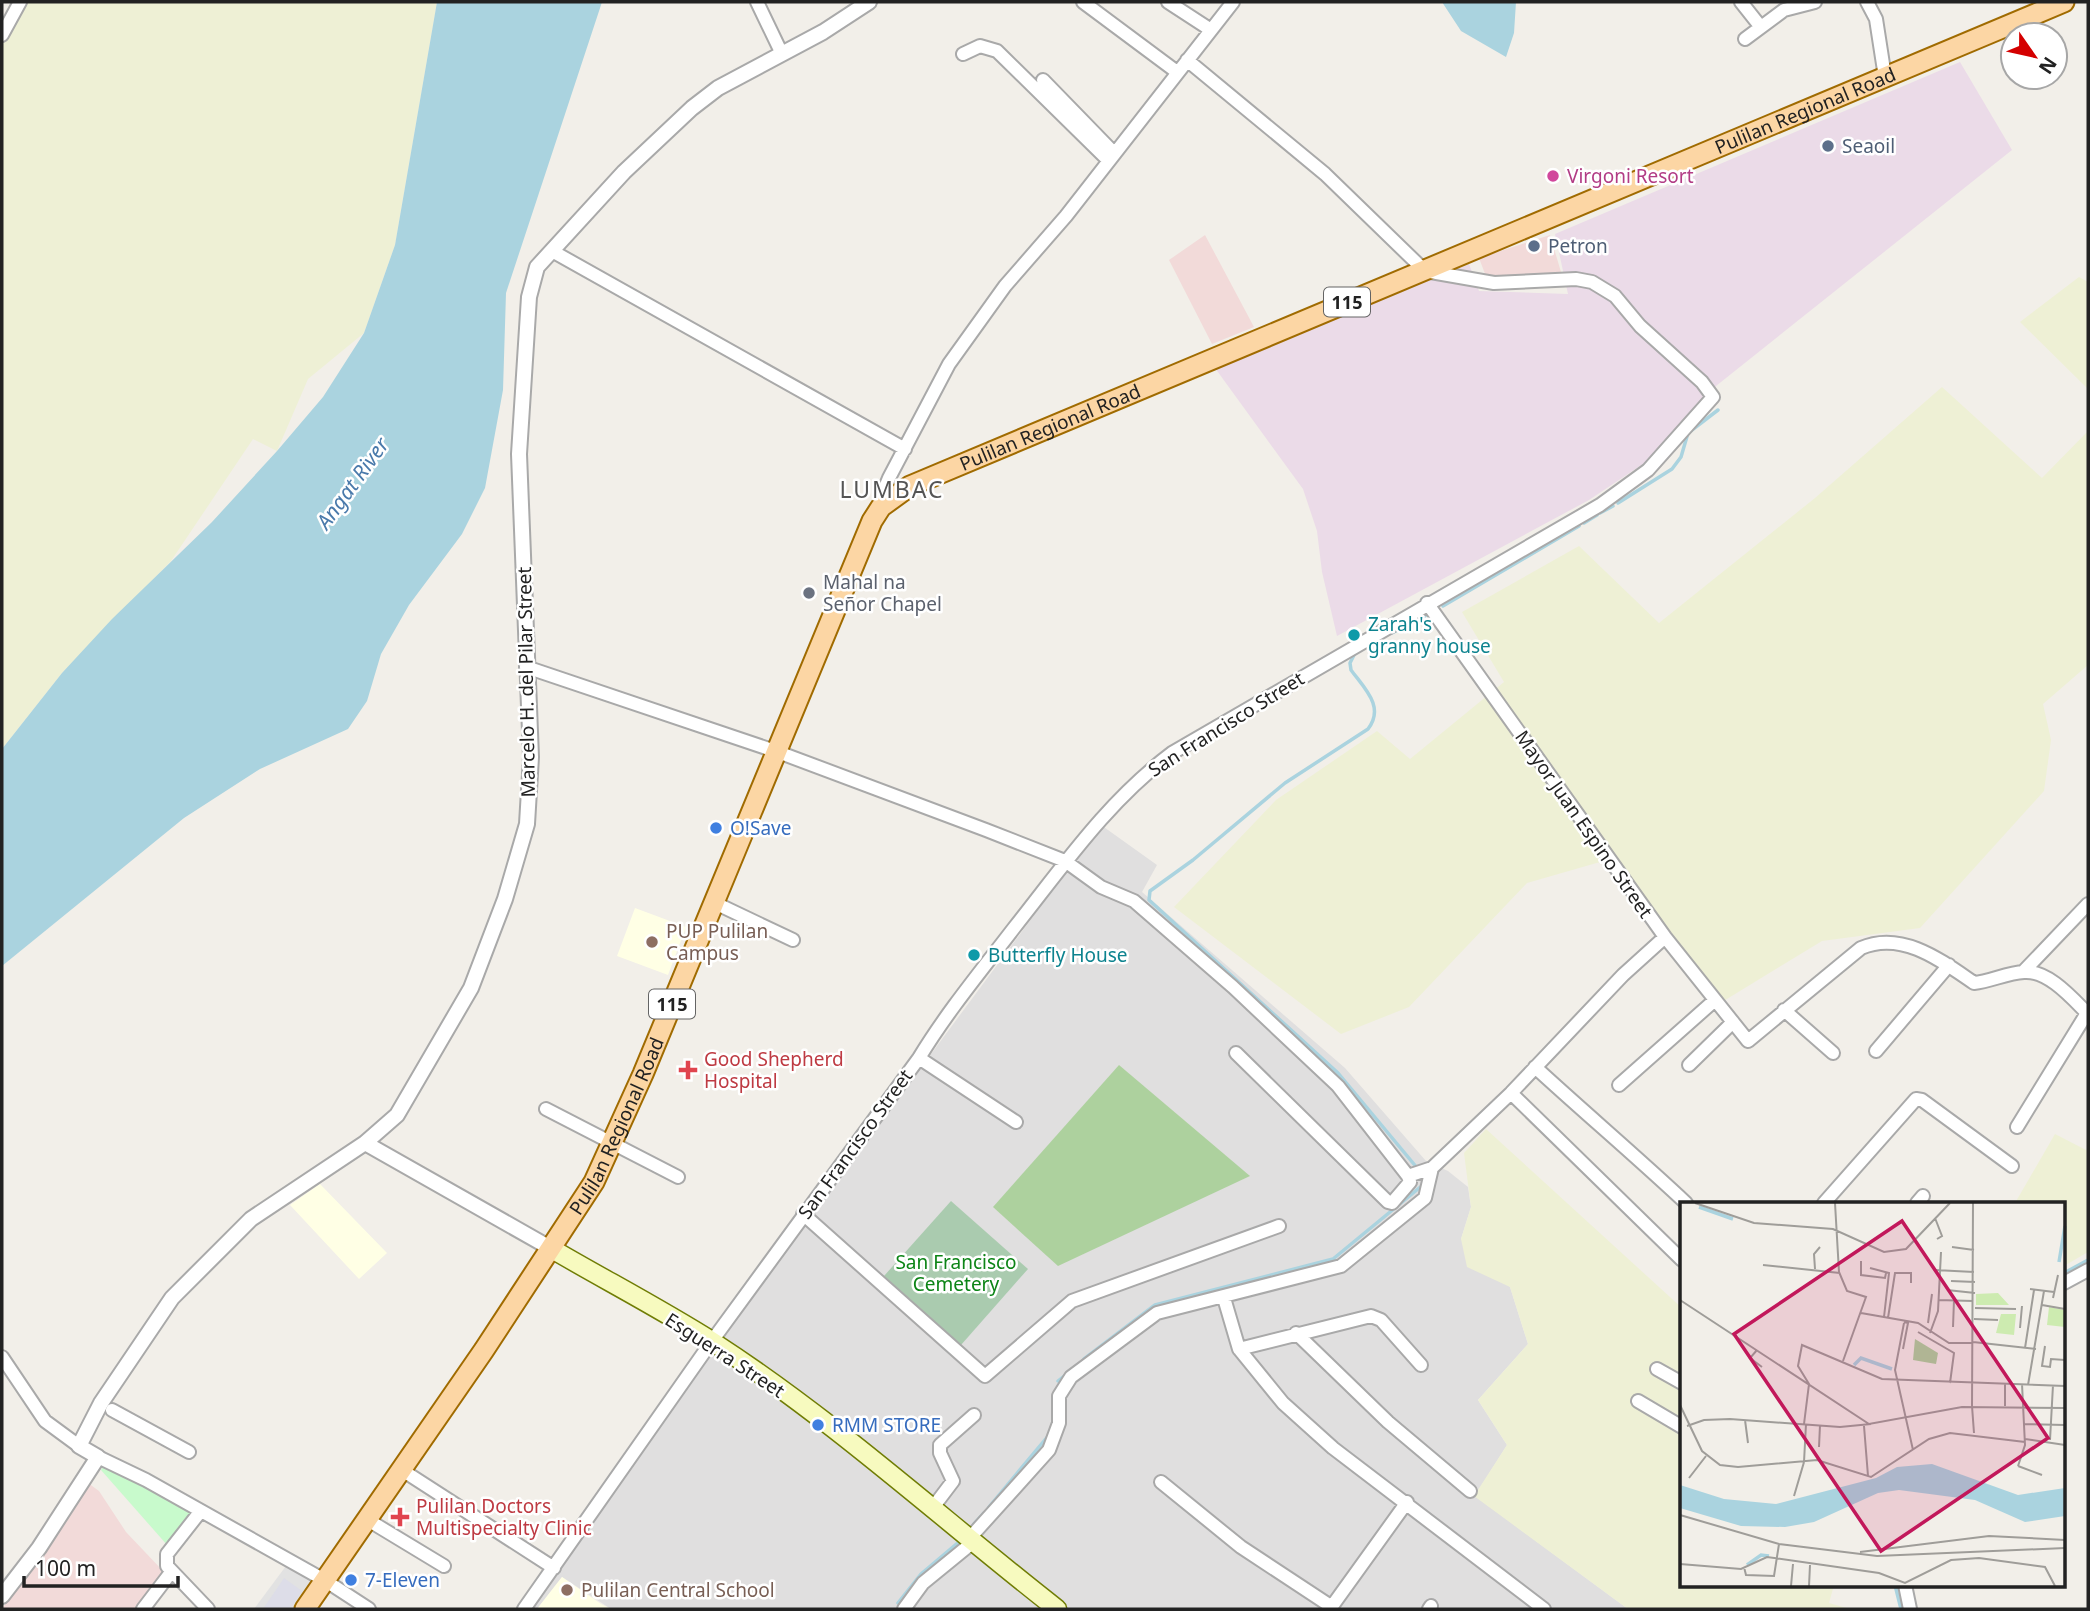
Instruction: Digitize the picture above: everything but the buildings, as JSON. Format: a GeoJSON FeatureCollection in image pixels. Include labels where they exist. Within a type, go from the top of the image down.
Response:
{"type":"FeatureCollection","features":[{"type":"Feature","properties":{"kind":"main road","name":"Pulilan Regional Road"},"geometry":{"type":"LineString","coordinates":[[305,1609],[552,1250],[594,1182],[715,903],[869,529],[881,507],[910,486],[2064,2]]}},
{"type":"Feature","properties":{"kind":"main road","name":"Esguerra Street"},"geometry":{"type":"LineString","coordinates":[[552,1250],[712,1342],[866,1455],[1057,1609]]}},
{"type":"Feature","properties":{"kind":"street"},"geometry":{"type":"LineString","coordinates":[[2,35],[20,2]]}},
{"type":"Feature","properties":{"kind":"street"},"geometry":{"type":"LineString","coordinates":[[757,2],[782,54]]}},
{"type":"Feature","properties":{"kind":"street","name":"Marcelo H. del Pilar Street"},"geometry":{"type":"LineString","coordinates":[[79,1446],[107,1407],[172,1298],[251,1219],[365,1143],[397,1115],[471,988],[505,899],[527,824],[531,757],[519,478],[529,297],[537,267],[624,172],[692,108],[718,88],[782,54],[869,2]]}},
{"type":"Feature","properties":{"kind":"street"},"geometry":{"type":"LineString","coordinates":[[1083,2],[1177,72]]}},
{"type":"Feature","properties":{"kind":"street"},"geometry":{"type":"LineString","coordinates":[[1168,2],[1211,30]]}},
{"type":"Feature","properties":{"kind":"street"},"geometry":{"type":"LineString","coordinates":[[881,507],[881,495],[949,364],[1005,286],[1066,216],[1233,2]]}},
{"type":"Feature","properties":{"kind":"street"},"geometry":{"type":"LineString","coordinates":[[1741,2],[1760,26]]}},
{"type":"Feature","properties":{"kind":"street"},"geometry":{"type":"LineString","coordinates":[[1745,39],[1784,10],[1815,2]]}},
{"type":"Feature","properties":{"kind":"street"},"geometry":{"type":"LineString","coordinates":[[1867,2],[1876,19],[1885,77]]}},
{"type":"Feature","properties":{"kind":"street"},"geometry":{"type":"LineString","coordinates":[[963,54],[980,46],[997,51],[1111,156]]}},
{"type":"Feature","properties":{"kind":"street"},"geometry":{"type":"LineString","coordinates":[[1187,60],[1325,174],[1425,271]]}},
{"type":"Feature","properties":{"kind":"street"},"geometry":{"type":"LineString","coordinates":[[1043,80],[1111,156]]}},
{"type":"Feature","properties":{"kind":"street"},"geometry":{"type":"LineString","coordinates":[[552,251],[905,449]]}},
{"type":"Feature","properties":{"kind":"street","name":"San Francisco Street"},"geometry":{"type":"LineString","coordinates":[[524,1609],[803,1214],[919,1058],[944,1016],[1065,862],[1134,781],[1171,753],[1600,505],[1648,470],[1713,397],[1702,382],[1640,326],[1615,296],[1592,282],[1576,279],[1494,283],[1425,271]]}},
{"type":"Feature","properties":{"kind":"street","name":"Mayor Juan Espino Street"},"geometry":{"type":"LineString","coordinates":[[1427,603],[1665,937],[1748,1041],[1784,1010]]}},
{"type":"Feature","properties":{"kind":"street"},"geometry":{"type":"LineString","coordinates":[[526,667],[778,752],[1065,862],[1101,887],[1134,901],[1233,987],[1338,1086],[1408,1176],[1410,1182],[1406,1188],[1392,1203],[1388,1202],[1236,1053]]}},
{"type":"Feature","properties":{"kind":"street"},"geometry":{"type":"LineString","coordinates":[[715,903],[793,940]]}},
{"type":"Feature","properties":{"kind":"street"},"geometry":{"type":"LineString","coordinates":[[2023,972],[2088,904]]}},
{"type":"Feature","properties":{"kind":"street"},"geometry":{"type":"LineString","coordinates":[[1408,1176],[1432,1168],[1511,1093],[1614,984],[1665,937]]}},
{"type":"Feature","properties":{"kind":"street"},"geometry":{"type":"LineString","coordinates":[[1833,1053],[1784,1010],[1861,948],[1875,942],[1887,941],[1913,948],[1949,965],[1975,983],[2023,972],[2047,979],[2088,1013],[2017,1127]]}},
{"type":"Feature","properties":{"kind":"street"},"geometry":{"type":"LineString","coordinates":[[1876,1051],[1949,965]]}},
{"type":"Feature","properties":{"kind":"street"},"geometry":{"type":"LineString","coordinates":[[1619,1085],[1715,1000]]}},
{"type":"Feature","properties":{"kind":"street"},"geometry":{"type":"LineString","coordinates":[[1689,1065],[1733,1022]]}},
{"type":"Feature","properties":{"kind":"street"},"geometry":{"type":"LineString","coordinates":[[919,1058],[1016,1122]]}},
{"type":"Feature","properties":{"kind":"street"},"geometry":{"type":"LineString","coordinates":[[1535,1067],[1584,1113],[1603,1125],[1685,1202]]}},
{"type":"Feature","properties":{"kind":"street"},"geometry":{"type":"LineString","coordinates":[[1511,1093],[1680,1258]]}},
{"type":"Feature","properties":{"kind":"street"},"geometry":{"type":"LineString","coordinates":[[1825,1202],[1916,1099],[1922,1100],[2012,1166]]}},
{"type":"Feature","properties":{"kind":"street"},"geometry":{"type":"LineString","coordinates":[[545,1110],[678,1177]]}},
{"type":"Feature","properties":{"kind":"street","name":"Esguerra Street"},"geometry":{"type":"LineString","coordinates":[[365,1143],[552,1250]]}},
{"type":"Feature","properties":{"kind":"street"},"geometry":{"type":"LineString","coordinates":[[904,1609],[923,1583],[970,1541],[1049,1450],[1059,1423],[1059,1396],[1071,1377],[1151,1315],[1341,1266],[1425,1198],[1432,1168]]}},
{"type":"Feature","properties":{"kind":"street"},"geometry":{"type":"LineString","coordinates":[[803,1214],[985,1376],[1072,1301],[1279,1226]]}},
{"type":"Feature","properties":{"kind":"street"},"geometry":{"type":"LineString","coordinates":[[2066,1282],[2088,1269]]}},
{"type":"Feature","properties":{"kind":"street"},"geometry":{"type":"LineString","coordinates":[[1224,1298],[1239,1349],[1283,1403],[1333,1448],[1544,1609]]}},
{"type":"Feature","properties":{"kind":"street"},"geometry":{"type":"LineString","coordinates":[[1239,1349],[1296,1333],[1374,1317],[1381,1320],[1421,1365]]}},
{"type":"Feature","properties":{"kind":"street"},"geometry":{"type":"LineString","coordinates":[[1296,1333],[1388,1422],[1470,1491]]}},
{"type":"Feature","properties":{"kind":"street"},"geometry":{"type":"LineString","coordinates":[[2,1357],[45,1421],[79,1446],[146,1480],[326,1581],[369,1609]]}},
{"type":"Feature","properties":{"kind":"street"},"geometry":{"type":"LineString","coordinates":[[1657,1369],[1680,1382]]}},
{"type":"Feature","properties":{"kind":"street"},"geometry":{"type":"LineString","coordinates":[[1639,1401],[1680,1426]]}},
{"type":"Feature","properties":{"kind":"street"},"geometry":{"type":"LineString","coordinates":[[107,1407],[189,1452]]}},
{"type":"Feature","properties":{"kind":"street"},"geometry":{"type":"LineString","coordinates":[[931,1510],[953,1481],[940,1453],[940,1445],[974,1415]]}},
{"type":"Feature","properties":{"kind":"street"},"geometry":{"type":"LineString","coordinates":[[2,1596],[39,1548],[98,1457]]}},
{"type":"Feature","properties":{"kind":"street"},"geometry":{"type":"LineString","coordinates":[[402,1471],[554,1568]]}},
{"type":"Feature","properties":{"kind":"street"},"geometry":{"type":"LineString","coordinates":[[1161,1482],[1241,1547],[1331,1608],[1407,1502]]}},
{"type":"Feature","properties":{"kind":"street"},"geometry":{"type":"LineString","coordinates":[[200,1512],[167,1554],[167,1566],[208,1609]]}},
{"type":"Feature","properties":{"kind":"street"},"geometry":{"type":"LineString","coordinates":[[368,1520],[444,1566]]}},
{"type":"Feature","properties":{"kind":"street"},"geometry":{"type":"LineString","coordinates":[[143,1609],[172,1571]]}},
{"type":"Feature","properties":{"kind":"street"},"geometry":{"type":"LineString","coordinates":[[1905,1586],[1910,1609]]}},
{"type":"Feature","properties":{"kind":"shaded area"},"geometry":{"type":"Polygon","coordinates":[[[22,2],[437,2],[395,245],[364,333],[308,379],[277,451],[253,439],[171,561],[62,673],[2,749],[2,39],[22,2]]]}},
{"type":"Feature","properties":{"kind":"shaded area"},"geometry":{"type":"Polygon","coordinates":[[[1960,62],[2012,150],[1716,386],[1646,462],[1589,500],[1337,636],[1322,572],[1317,531],[1303,489],[1215,368],[1469,264],[1479,291],[1568,294],[1555,234],[1960,62]]]}},
{"type":"Feature","properties":{"kind":"shaded area"},"geometry":{"type":"Polygon","coordinates":[[[1205,235],[1254,327],[1212,344],[1169,260],[1205,235]]]}},
{"type":"Feature","properties":{"kind":"shaded area","name":"Petron"},"geometry":{"type":"Polygon","coordinates":[[[1550,235],[1561,272],[1487,279],[1479,258],[1550,235]]]}},
{"type":"Feature","properties":{"kind":"shaded area"},"geometry":{"type":"Polygon","coordinates":[[[2079,277],[2088,282],[2088,389],[2020,322],[2079,277]]]}},
{"type":"Feature","properties":{"kind":"shaded area"},"geometry":{"type":"Polygon","coordinates":[[[1942,387],[2042,478],[2088,431],[2088,665],[2043,704],[2051,740],[2044,791],[1920,928],[1822,941],[1722,1002],[1607,860],[1527,883],[1409,1007],[1341,1034],[1174,907],[1276,800],[1377,731],[1410,759],[1504,682],[1462,612],[1579,546],[1659,623],[1815,498],[1942,387]]]}},
{"type":"Feature","properties":{"kind":"shaded area"},"geometry":{"type":"Polygon","coordinates":[[[1101,825],[1157,865],[1142,892],[1345,1068],[1426,1161],[1448,1171],[1468,1187],[1471,1207],[1461,1239],[1510,1287],[1528,1344],[1478,1400],[1507,1445],[1475,1496],[1628,1609],[611,1609],[562,1577],[537,1609],[519,1609],[1101,825]]]}},
{"type":"Feature","properties":{"kind":"shaded area","name":"PUP Pulilan Campus"},"geometry":{"type":"Polygon","coordinates":[[[635,908],[686,927],[668,975],[617,956],[635,908]]]}},
{"type":"Feature","properties":{"kind":"shaded area"},"geometry":{"type":"Polygon","coordinates":[[[1486,1129],[1680,1306],[1680,1586],[1834,1586],[1829,1603],[1850,1609],[1628,1609],[1474,1496],[1507,1445],[1478,1400],[1528,1344],[1510,1287],[1467,1267],[1461,1239],[1471,1207],[1464,1153],[1486,1129]]]}},
{"type":"Feature","properties":{"kind":"shaded area"},"geometry":{"type":"Polygon","coordinates":[[[2055,1134],[2088,1151],[2088,1252],[2066,1265],[2066,1202],[2016,1202],[2055,1134]]]}},
{"type":"Feature","properties":{"kind":"shaded area"},"geometry":{"type":"Polygon","coordinates":[[[320,1184],[387,1253],[359,1279],[290,1205],[320,1184]]]}},
{"type":"Feature","properties":{"kind":"shaded area"},"geometry":{"type":"Polygon","coordinates":[[[88,1483],[99,1491],[126,1532],[163,1571],[134,1609],[2,1609],[88,1483]]]}},
{"type":"Feature","properties":{"kind":"shaded area"},"geometry":{"type":"Polygon","coordinates":[[[286,1566],[317,1583],[298,1609],[254,1609],[286,1566]]]}},
{"type":"Feature","properties":{"kind":"shaded area","name":"Pulilan Central School"},"geometry":{"type":"Polygon","coordinates":[[[562,1577],[601,1604],[611,1609],[537,1609],[562,1577]]]}},
{"type":"Feature","properties":{"kind":"shaded area"},"geometry":{"type":"Polygon","coordinates":[[[284,1578],[302,1591],[290,1609],[263,1609],[284,1578]]]}},
{"type":"Feature","properties":{"kind":"green space"},"geometry":{"type":"Polygon","coordinates":[[[1119,1065],[1250,1176],[1058,1266],[993,1207],[1119,1065]]]}},
{"type":"Feature","properties":{"kind":"green space","name":"San Francisco Cemetery"},"geometry":{"type":"Polygon","coordinates":[[[951,1201],[1028,1269],[961,1345],[884,1276],[951,1201]]]}},
{"type":"Feature","properties":{"kind":"green space"},"geometry":{"type":"Polygon","coordinates":[[[106,1462],[193,1511],[168,1546],[101,1470],[106,1462]]]}},
{"type":"Feature","properties":{"kind":"water","name":"Angat River"},"geometry":{"type":"Polygon","coordinates":[[[437,2],[602,2],[506,293],[503,390],[485,488],[462,534],[409,605],[381,654],[367,701],[348,729],[260,769],[184,818],[2,966],[2,749],[62,673],[112,619],[212,522],[277,451],[323,397],[364,333],[395,245],[437,2]]]}},
{"type":"Feature","properties":{"kind":"water"},"geometry":{"type":"Polygon","coordinates":[[[1442,2],[1516,2],[1514,33],[1506,57],[1461,31],[1442,2]]]}},
{"type":"Feature","properties":{"kind":"waterway"},"geometry":{"type":"LineString","coordinates":[[1618,503],[1672,469],[1681,457],[1688,433],[1718,410]]}},
{"type":"Feature","properties":{"kind":"waterway"},"geometry":{"type":"LineString","coordinates":[[1600,513],[1613,506]]}},
{"type":"Feature","properties":{"kind":"waterway"},"geometry":{"type":"LineString","coordinates":[[1584,523],[1597,515]]}},
{"type":"Feature","properties":{"kind":"waterway"},"geometry":{"type":"LineString","coordinates":[[1443,606],[1579,526]]}},
{"type":"Feature","properties":{"kind":"waterway"},"geometry":{"type":"LineString","coordinates":[[1392,633],[1425,616]]}},
{"type":"Feature","properties":{"kind":"waterway"},"geometry":{"type":"LineString","coordinates":[[1355,653],[1350,663],[1351,670],[1367,691],[1374,706],[1373,721],[1368,729],[1285,783],[1193,860],[1150,891],[1149,900],[1338,1073],[1418,1169]]}},
{"type":"Feature","properties":{"kind":"waterway"},"geometry":{"type":"LineString","coordinates":[[1084,1359],[1155,1305],[1333,1259],[1424,1184]]}},
{"type":"Feature","properties":{"kind":"waterway"},"geometry":{"type":"LineString","coordinates":[[2066,1272],[2088,1260]]}},
{"type":"Feature","properties":{"kind":"waterway"},"geometry":{"type":"LineString","coordinates":[[1058,1381],[1068,1373]]}},
{"type":"Feature","properties":{"kind":"waterway"},"geometry":{"type":"LineString","coordinates":[[989,1507],[1049,1435]]}},
{"type":"Feature","properties":{"kind":"waterway"},"geometry":{"type":"LineString","coordinates":[[974,1524],[984,1513]]}},
{"type":"Feature","properties":{"kind":"waterway"},"geometry":{"type":"LineString","coordinates":[[898,1603],[921,1574],[960,1541]]}},
{"type":"Feature","properties":{"kind":"waterway"},"geometry":{"type":"LineString","coordinates":[[1895,1586],[1901,1609]]}},
{"type":"Feature","properties":{"kind":"place","name":"Seaoil"},"geometry":{"type":"Point","coordinates":[1828,146]}},
{"type":"Feature","properties":{"kind":"place","name":"Virgoni Resort"},"geometry":{"type":"Point","coordinates":[1553,176]}},
{"type":"Feature","properties":{"kind":"place","name":"Petron"},"geometry":{"type":"Point","coordinates":[1534,246]}},
{"type":"Feature","properties":{"kind":"place","name":"Mahal na Señor Chapel"},"geometry":{"type":"Point","coordinates":[809,593]}},
{"type":"Feature","properties":{"kind":"place","name":"Zarah's granny house"},"geometry":{"type":"Point","coordinates":[1354,635]}},
{"type":"Feature","properties":{"kind":"place","name":"O!Save"},"geometry":{"type":"Point","coordinates":[716,828]}},
{"type":"Feature","properties":{"kind":"place","name":"PUP Pulilan Campus"},"geometry":{"type":"Point","coordinates":[652,942]}},
{"type":"Feature","properties":{"kind":"place","name":"Butterfly House"},"geometry":{"type":"Point","coordinates":[974,955]}},
{"type":"Feature","properties":{"kind":"place","name":"Good Shepherd Hospital"},"geometry":{"type":"Point","coordinates":[688,1070]}},
{"type":"Feature","properties":{"kind":"place","name":"RMM STORE"},"geometry":{"type":"Point","coordinates":[818,1425]}},
{"type":"Feature","properties":{"kind":"place","name":"Pulilan Doctors Multispecialty Clinic"},"geometry":{"type":"Point","coordinates":[400,1517]}},
{"type":"Feature","properties":{"kind":"place","name":"7-Eleven"},"geometry":{"type":"Point","coordinates":[351,1580]}},
{"type":"Feature","properties":{"kind":"place","name":"Pulilan Central School"},"geometry":{"type":"Point","coordinates":[567,1590]}},
{"type":"Feature","properties":{"kind":"district","name":"LUMBAC"},"geometry":{"type":"Point","coordinates":[892,489]}}]}
